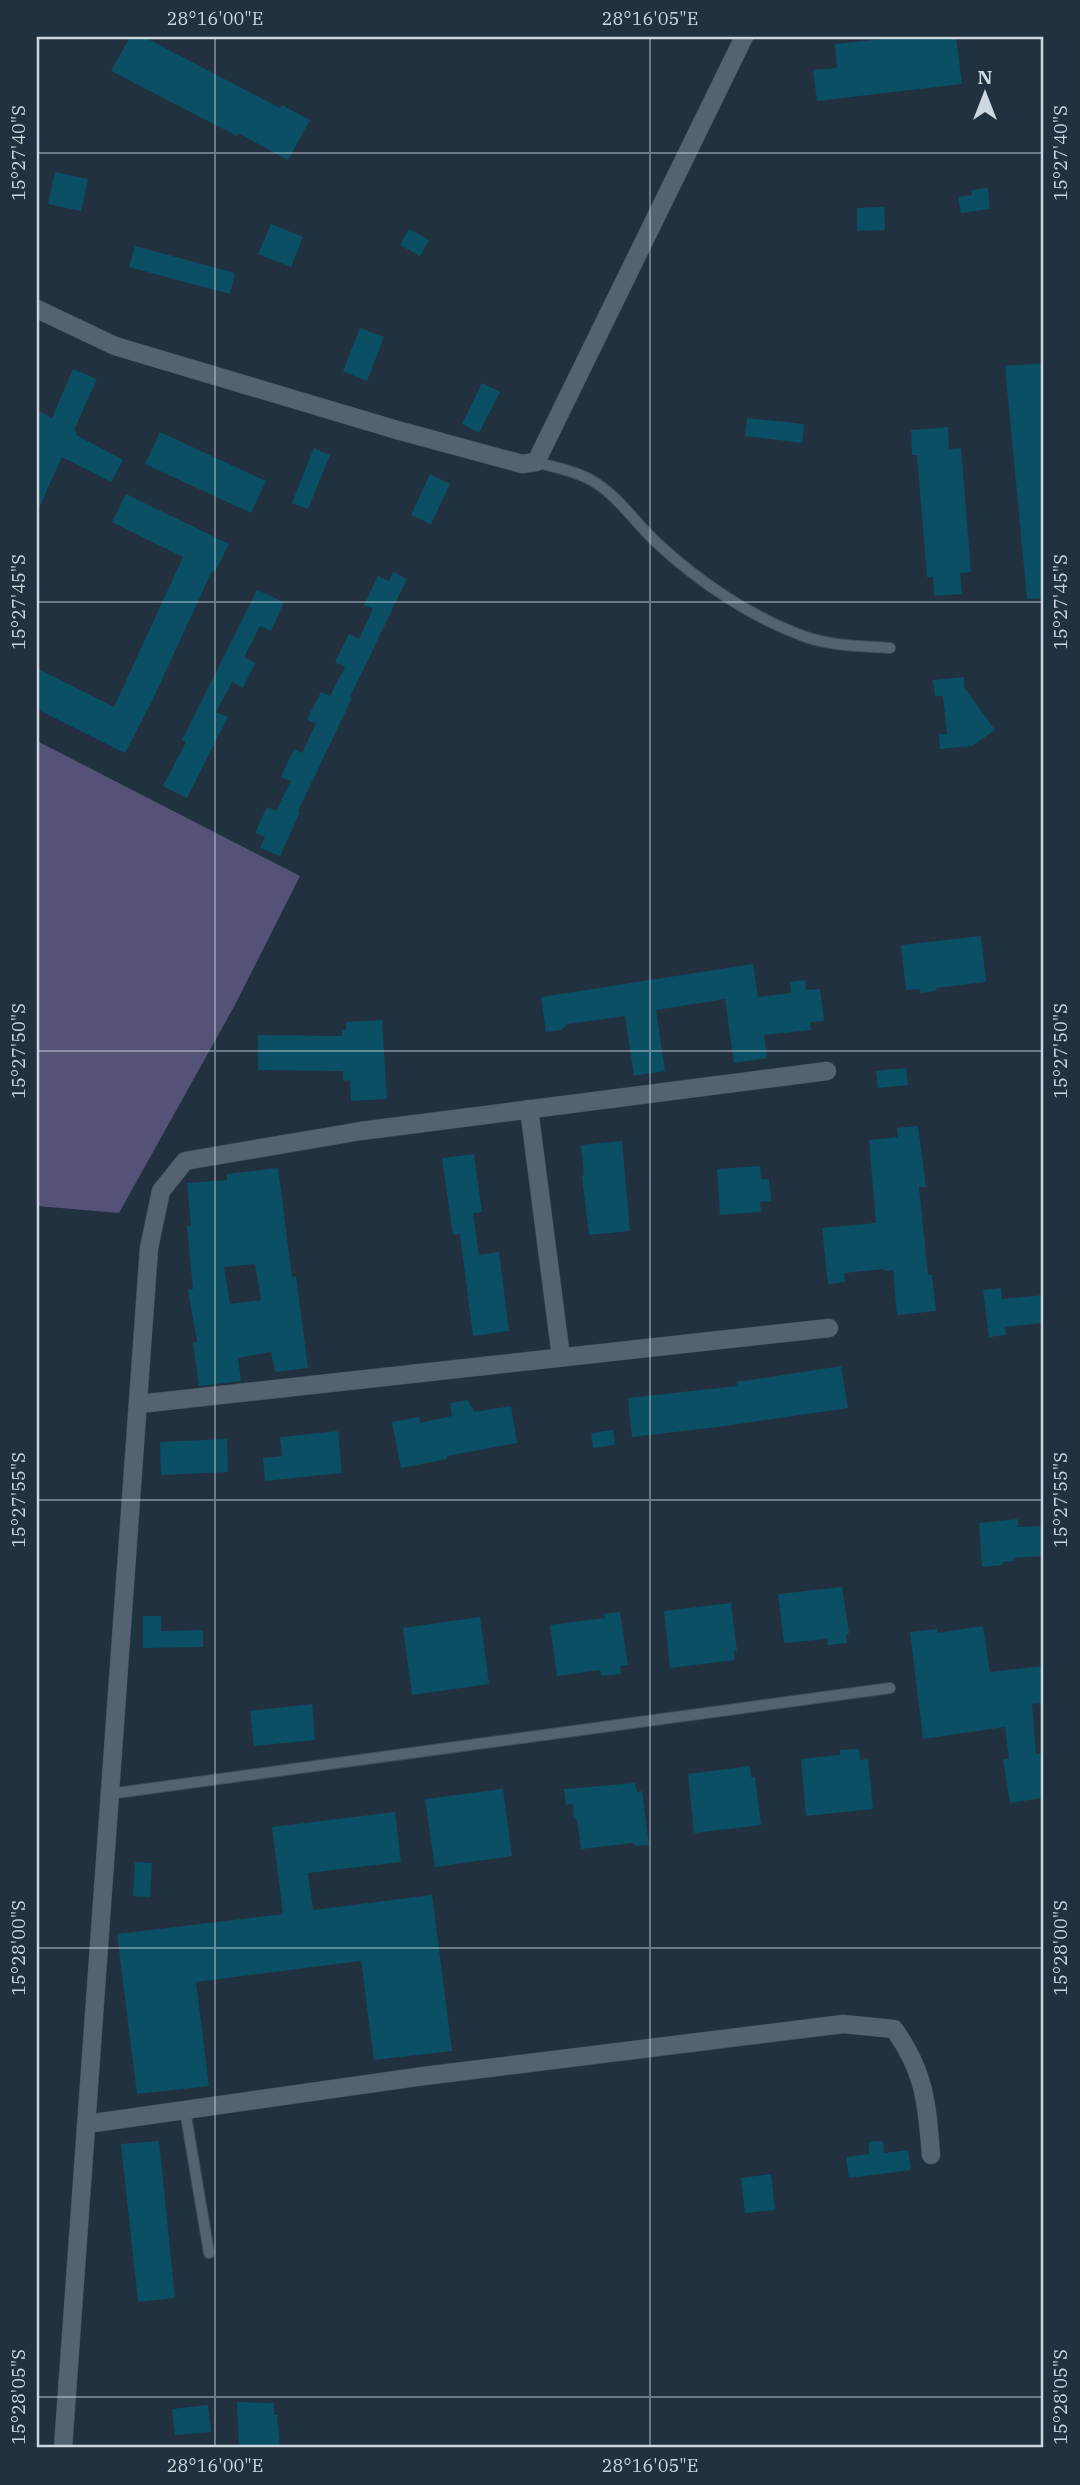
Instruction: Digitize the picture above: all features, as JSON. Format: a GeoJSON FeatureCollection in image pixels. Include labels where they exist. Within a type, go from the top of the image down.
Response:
{"type":"FeatureCollection","features":[{"type":"Feature","properties":{"kind":"street"},"geometry":{"type":"LineString","coordinates":[[37,309],[115,346],[397,430],[522,464],[536,462],[744,37]]}},
{"type":"Feature","properties":{"kind":"street"},"geometry":{"type":"LineString","coordinates":[[63,2448],[149,1248],[160,1191],[185,1161],[361,1131],[827,1071]]}},
{"type":"Feature","properties":{"kind":"street"},"geometry":{"type":"LineString","coordinates":[[529,1109],[561,1357]]}},
{"type":"Feature","properties":{"kind":"street"},"geometry":{"type":"LineString","coordinates":[[139,1404],[830,1328]]}},
{"type":"Feature","properties":{"kind":"street"},"geometry":{"type":"LineString","coordinates":[[87,2124],[424,2076],[843,2024],[894,2029],[905,2045],[925,2090],[931,2155]]}},
{"type":"Feature","properties":{"kind":"lane"},"geometry":{"type":"LineString","coordinates":[[536,462],[591,480],[691,572],[748,610],[807,637],[851,645],[890,648]]}},
{"type":"Feature","properties":{"kind":"lane"},"geometry":{"type":"LineString","coordinates":[[109,1794],[890,1688]]}},
{"type":"Feature","properties":{"kind":"lane"},"geometry":{"type":"LineString","coordinates":[[185,2110],[209,2253]]}},
{"type":"Feature","properties":{"kind":"shaded area"},"geometry":{"type":"Polygon","coordinates":[[[37,741],[300,876],[236,1003],[119,1213],[37,1206],[37,741]]]}},
{"type":"Feature","properties":{"kind":"building"},"geometry":{"type":"Polygon","coordinates":[[[130,37],[144,37],[280,108],[282,105],[310,120],[288,160],[111,71],[130,37]]]}},
{"type":"Feature","properties":{"kind":"building"},"geometry":{"type":"Polygon","coordinates":[[[902,37],[956,37],[962,84],[817,101],[813,70],[837,68],[835,44],[902,37]]]}},
{"type":"Feature","properties":{"kind":"building"},"geometry":{"type":"Polygon","coordinates":[[[55,172],[88,179],[81,211],[48,204],[55,172]]]}},
{"type":"Feature","properties":{"kind":"building"},"geometry":{"type":"Polygon","coordinates":[[[988,188],[990,209],[961,213],[958,197],[972,195],[971,190],[988,188]]]}},
{"type":"Feature","properties":{"kind":"building"},"geometry":{"type":"Polygon","coordinates":[[[884,207],[885,230],[857,231],[857,208],[884,207]]]}},
{"type":"Feature","properties":{"kind":"building"},"geometry":{"type":"Polygon","coordinates":[[[271,224],[303,237],[291,267],[258,254],[271,224]]]}},
{"type":"Feature","properties":{"kind":"building"},"geometry":{"type":"Polygon","coordinates":[[[409,229],[429,240],[420,256],[400,245],[409,229]]]}},
{"type":"Feature","properties":{"kind":"building"},"geometry":{"type":"Polygon","coordinates":[[[135,246],[235,273],[230,294],[129,267],[135,246]]]}},
{"type":"Feature","properties":{"kind":"building"},"geometry":{"type":"Polygon","coordinates":[[[360,328],[384,337],[367,381],[343,371],[360,328]]]}},
{"type":"Feature","properties":{"kind":"building"},"geometry":{"type":"Polygon","coordinates":[[[1043,363],[1043,598],[1027,599],[1005,366],[1043,363]]]}},
{"type":"Feature","properties":{"kind":"building"},"geometry":{"type":"Polygon","coordinates":[[[73,369],[97,379],[74,430],[76,435],[123,460],[111,482],[62,457],[37,512],[37,410],[52,418],[73,369]]]}},
{"type":"Feature","properties":{"kind":"building"},"geometry":{"type":"Polygon","coordinates":[[[482,383],[500,392],[479,433],[462,424],[482,383]]]}},
{"type":"Feature","properties":{"kind":"building"},"geometry":{"type":"Polygon","coordinates":[[[747,418],[804,424],[802,443],[745,436],[747,418]]]}},
{"type":"Feature","properties":{"kind":"building"},"geometry":{"type":"Polygon","coordinates":[[[948,427],[949,449],[961,448],[971,572],[960,573],[962,594],[934,596],[933,577],[927,577],[917,455],[912,455],[911,430],[948,427]]]}},
{"type":"Feature","properties":{"kind":"building"},"geometry":{"type":"Polygon","coordinates":[[[160,432],[266,481],[251,513],[145,464],[160,432]]]}},
{"type":"Feature","properties":{"kind":"building"},"geometry":{"type":"Polygon","coordinates":[[[314,448],[330,455],[308,509],[292,503],[314,448]]]}},
{"type":"Feature","properties":{"kind":"building"},"geometry":{"type":"Polygon","coordinates":[[[430,474],[450,484],[431,524],[411,515],[430,474]]]}},
{"type":"Feature","properties":{"kind":"building"},"geometry":{"type":"Polygon","coordinates":[[[126,494],[229,544],[215,572],[212,571],[125,753],[37,709],[37,668],[114,707],[183,557],[112,522],[126,494]]]}},
{"type":"Feature","properties":{"kind":"building"},"geometry":{"type":"Polygon","coordinates":[[[393,572],[407,579],[350,697],[352,698],[298,811],[300,812],[280,856],[260,848],[265,837],[255,833],[267,807],[276,811],[291,781],[281,777],[294,749],[302,753],[316,724],[307,719],[321,692],[330,696],[345,667],[335,662],[349,634],[359,639],[373,609],[364,605],[378,576],[389,581],[393,572]]]}},
{"type":"Feature","properties":{"kind":"building"},"geometry":{"type":"Polygon","coordinates":[[[257,590],[284,602],[271,631],[260,626],[244,657],[255,663],[243,688],[232,682],[216,712],[228,717],[187,798],[163,786],[186,742],[182,740],[257,590]]]}},
{"type":"Feature","properties":{"kind":"building"},"geometry":{"type":"Polygon","coordinates":[[[964,677],[964,687],[995,730],[972,746],[940,749],[939,734],[947,734],[943,696],[935,696],[933,680],[964,677]]]}},
{"type":"Feature","properties":{"kind":"building"},"geometry":{"type":"Polygon","coordinates":[[[981,936],[986,982],[936,988],[936,991],[920,993],[920,989],[906,990],[901,945],[981,936]]]}},
{"type":"Feature","properties":{"kind":"building"},"geometry":{"type":"Polygon","coordinates":[[[753,964],[758,997],[791,993],[790,982],[805,980],[806,990],[820,989],[824,1021],[810,1022],[811,1030],[764,1035],[767,1058],[734,1063],[725,999],[656,1010],[665,1071],[634,1076],[625,1016],[568,1024],[561,1030],[546,1032],[541,997],[753,964]]]}},
{"type":"Feature","properties":{"kind":"building"},"geometry":{"type":"Polygon","coordinates":[[[382,1020],[387,1099],[351,1101],[350,1080],[343,1081],[343,1071],[258,1070],[258,1035],[342,1036],[342,1030],[346,1030],[346,1022],[382,1020]]]}},
{"type":"Feature","properties":{"kind":"building"},"geometry":{"type":"Polygon","coordinates":[[[906,1068],[908,1085],[878,1088],[876,1071],[906,1068]]]}},
{"type":"Feature","properties":{"kind":"building"},"geometry":{"type":"Polygon","coordinates":[[[918,1126],[926,1187],[919,1187],[928,1275],[932,1275],[936,1311],[897,1315],[893,1270],[844,1273],[845,1282],[828,1284],[822,1228],[876,1223],[869,1140],[898,1137],[897,1128],[918,1126]]]}},
{"type":"Feature","properties":{"kind":"building"},"geometry":{"type":"Polygon","coordinates":[[[622,1141],[630,1231],[589,1235],[581,1145],[622,1141]]]}},
{"type":"Feature","properties":{"kind":"building"},"geometry":{"type":"Polygon","coordinates":[[[474,1154],[482,1212],[473,1213],[479,1255],[499,1252],[509,1331],[473,1336],[460,1234],[453,1235],[442,1158],[474,1154]]]}},
{"type":"Feature","properties":{"kind":"building"},"geometry":{"type":"Polygon","coordinates":[[[760,1166],[761,1179],[769,1179],[771,1201],[760,1202],[761,1212],[720,1215],[717,1169],[760,1166]]]}},
{"type":"Feature","properties":{"kind":"building"},"geometry":{"type":"Polygon","coordinates":[[[278,1168],[292,1277],[296,1276],[308,1368],[275,1372],[271,1352],[238,1358],[241,1381],[199,1386],[193,1343],[197,1342],[188,1290],[193,1289],[187,1226],[191,1226],[187,1183],[227,1180],[227,1174],[278,1168]],[[255,1264],[224,1267],[230,1304],[261,1300],[255,1264]]]}},
{"type":"Feature","properties":{"kind":"building"},"geometry":{"type":"Polygon","coordinates":[[[1001,1288],[1002,1299],[1043,1295],[1043,1323],[1005,1327],[1006,1335],[989,1337],[983,1290],[1001,1288]]]}},
{"type":"Feature","properties":{"kind":"building"},"geometry":{"type":"Polygon","coordinates":[[[841,1366],[848,1408],[632,1437],[628,1398],[737,1386],[737,1382],[841,1366]]]}},
{"type":"Feature","properties":{"kind":"building"},"geometry":{"type":"Polygon","coordinates":[[[468,1400],[474,1412],[511,1406],[517,1443],[401,1468],[392,1422],[419,1417],[420,1423],[452,1416],[450,1403],[468,1400]]]}},
{"type":"Feature","properties":{"kind":"building"},"geometry":{"type":"Polygon","coordinates":[[[613,1430],[615,1445],[593,1448],[591,1433],[613,1430]]]}},
{"type":"Feature","properties":{"kind":"building"},"geometry":{"type":"Polygon","coordinates":[[[338,1431],[342,1473],[265,1481],[263,1458],[282,1456],[280,1437],[338,1431]]]}},
{"type":"Feature","properties":{"kind":"building"},"geometry":{"type":"Polygon","coordinates":[[[227,1439],[228,1472],[161,1475],[160,1442],[227,1439]]]}},
{"type":"Feature","properties":{"kind":"building"},"geometry":{"type":"Polygon","coordinates":[[[1018,1519],[1018,1527],[1043,1526],[1043,1556],[1013,1558],[1014,1561],[1003,1562],[1003,1565],[982,1567],[979,1523],[1018,1519]]]}},
{"type":"Feature","properties":{"kind":"building"},"geometry":{"type":"Polygon","coordinates":[[[842,1587],[849,1633],[846,1636],[847,1643],[828,1645],[827,1639],[784,1643],[778,1594],[842,1587]]]}},
{"type":"Feature","properties":{"kind":"building"},"geometry":{"type":"Polygon","coordinates":[[[731,1603],[737,1651],[734,1651],[734,1660],[670,1668],[664,1611],[731,1603]]]}},
{"type":"Feature","properties":{"kind":"building"},"geometry":{"type":"Polygon","coordinates":[[[620,1612],[628,1665],[620,1666],[621,1674],[601,1676],[600,1670],[557,1676],[550,1625],[605,1618],[604,1614],[620,1612]]]}},
{"type":"Feature","properties":{"kind":"building"},"geometry":{"type":"Polygon","coordinates":[[[143,1616],[161,1616],[161,1631],[203,1630],[203,1647],[143,1648],[143,1616]]]}},
{"type":"Feature","properties":{"kind":"building"},"geometry":{"type":"Polygon","coordinates":[[[480,1617],[489,1684],[412,1695],[403,1628],[480,1617]]]}},
{"type":"Feature","properties":{"kind":"building"},"geometry":{"type":"Polygon","coordinates":[[[983,1626],[990,1672],[1043,1666],[1043,1703],[1032,1704],[1036,1754],[1043,1753],[1043,1798],[1010,1803],[1003,1759],[1009,1759],[1005,1727],[923,1739],[910,1632],[937,1629],[937,1633],[983,1626]]]}},
{"type":"Feature","properties":{"kind":"building"},"geometry":{"type":"Polygon","coordinates":[[[312,1704],[315,1740],[254,1746],[250,1711],[312,1704]]]}},
{"type":"Feature","properties":{"kind":"building"},"geometry":{"type":"Polygon","coordinates":[[[859,1749],[860,1760],[868,1759],[873,1809],[806,1816],[801,1759],[840,1755],[840,1750],[859,1749]]]}},
{"type":"Feature","properties":{"kind":"building"},"geometry":{"type":"Polygon","coordinates":[[[750,1766],[751,1777],[755,1777],[761,1825],[694,1833],[688,1774],[750,1766]]]}},
{"type":"Feature","properties":{"kind":"building"},"geometry":{"type":"Polygon","coordinates":[[[635,1783],[637,1792],[642,1791],[649,1845],[635,1846],[634,1843],[581,1849],[573,1804],[566,1805],[564,1789],[635,1783]]]}},
{"type":"Feature","properties":{"kind":"building"},"geometry":{"type":"Polygon","coordinates":[[[503,1789],[512,1856],[435,1867],[425,1799],[503,1789]]]}},
{"type":"Feature","properties":{"kind":"building"},"geometry":{"type":"Polygon","coordinates":[[[395,1812],[401,1862],[308,1873],[313,1910],[432,1895],[452,2051],[374,2060],[361,1961],[196,1982],[209,2086],[137,2094],[117,1934],[283,1914],[272,1827],[395,1812]]]}},
{"type":"Feature","properties":{"kind":"building"},"geometry":{"type":"Polygon","coordinates":[[[135,1862],[152,1863],[150,1897],[133,1896],[135,1862]]]}},
{"type":"Feature","properties":{"kind":"building"},"geometry":{"type":"Polygon","coordinates":[[[159,2141],[175,2298],[138,2302],[121,2144],[159,2141]]]}},
{"type":"Feature","properties":{"kind":"building"},"geometry":{"type":"Polygon","coordinates":[[[883,2141],[884,2153],[908,2150],[911,2170],[849,2178],[846,2157],[869,2154],[869,2142],[883,2141]]]}},
{"type":"Feature","properties":{"kind":"building"},"geometry":{"type":"Polygon","coordinates":[[[771,2174],[775,2210],[745,2213],[741,2178],[771,2174]]]}},
{"type":"Feature","properties":{"kind":"building"},"geometry":{"type":"Polygon","coordinates":[[[237,2402],[274,2403],[280,2448],[239,2448],[237,2402]]]}},
{"type":"Feature","properties":{"kind":"building"},"geometry":{"type":"Polygon","coordinates":[[[208,2405],[211,2432],[175,2435],[172,2409],[208,2405]]]}}]}
